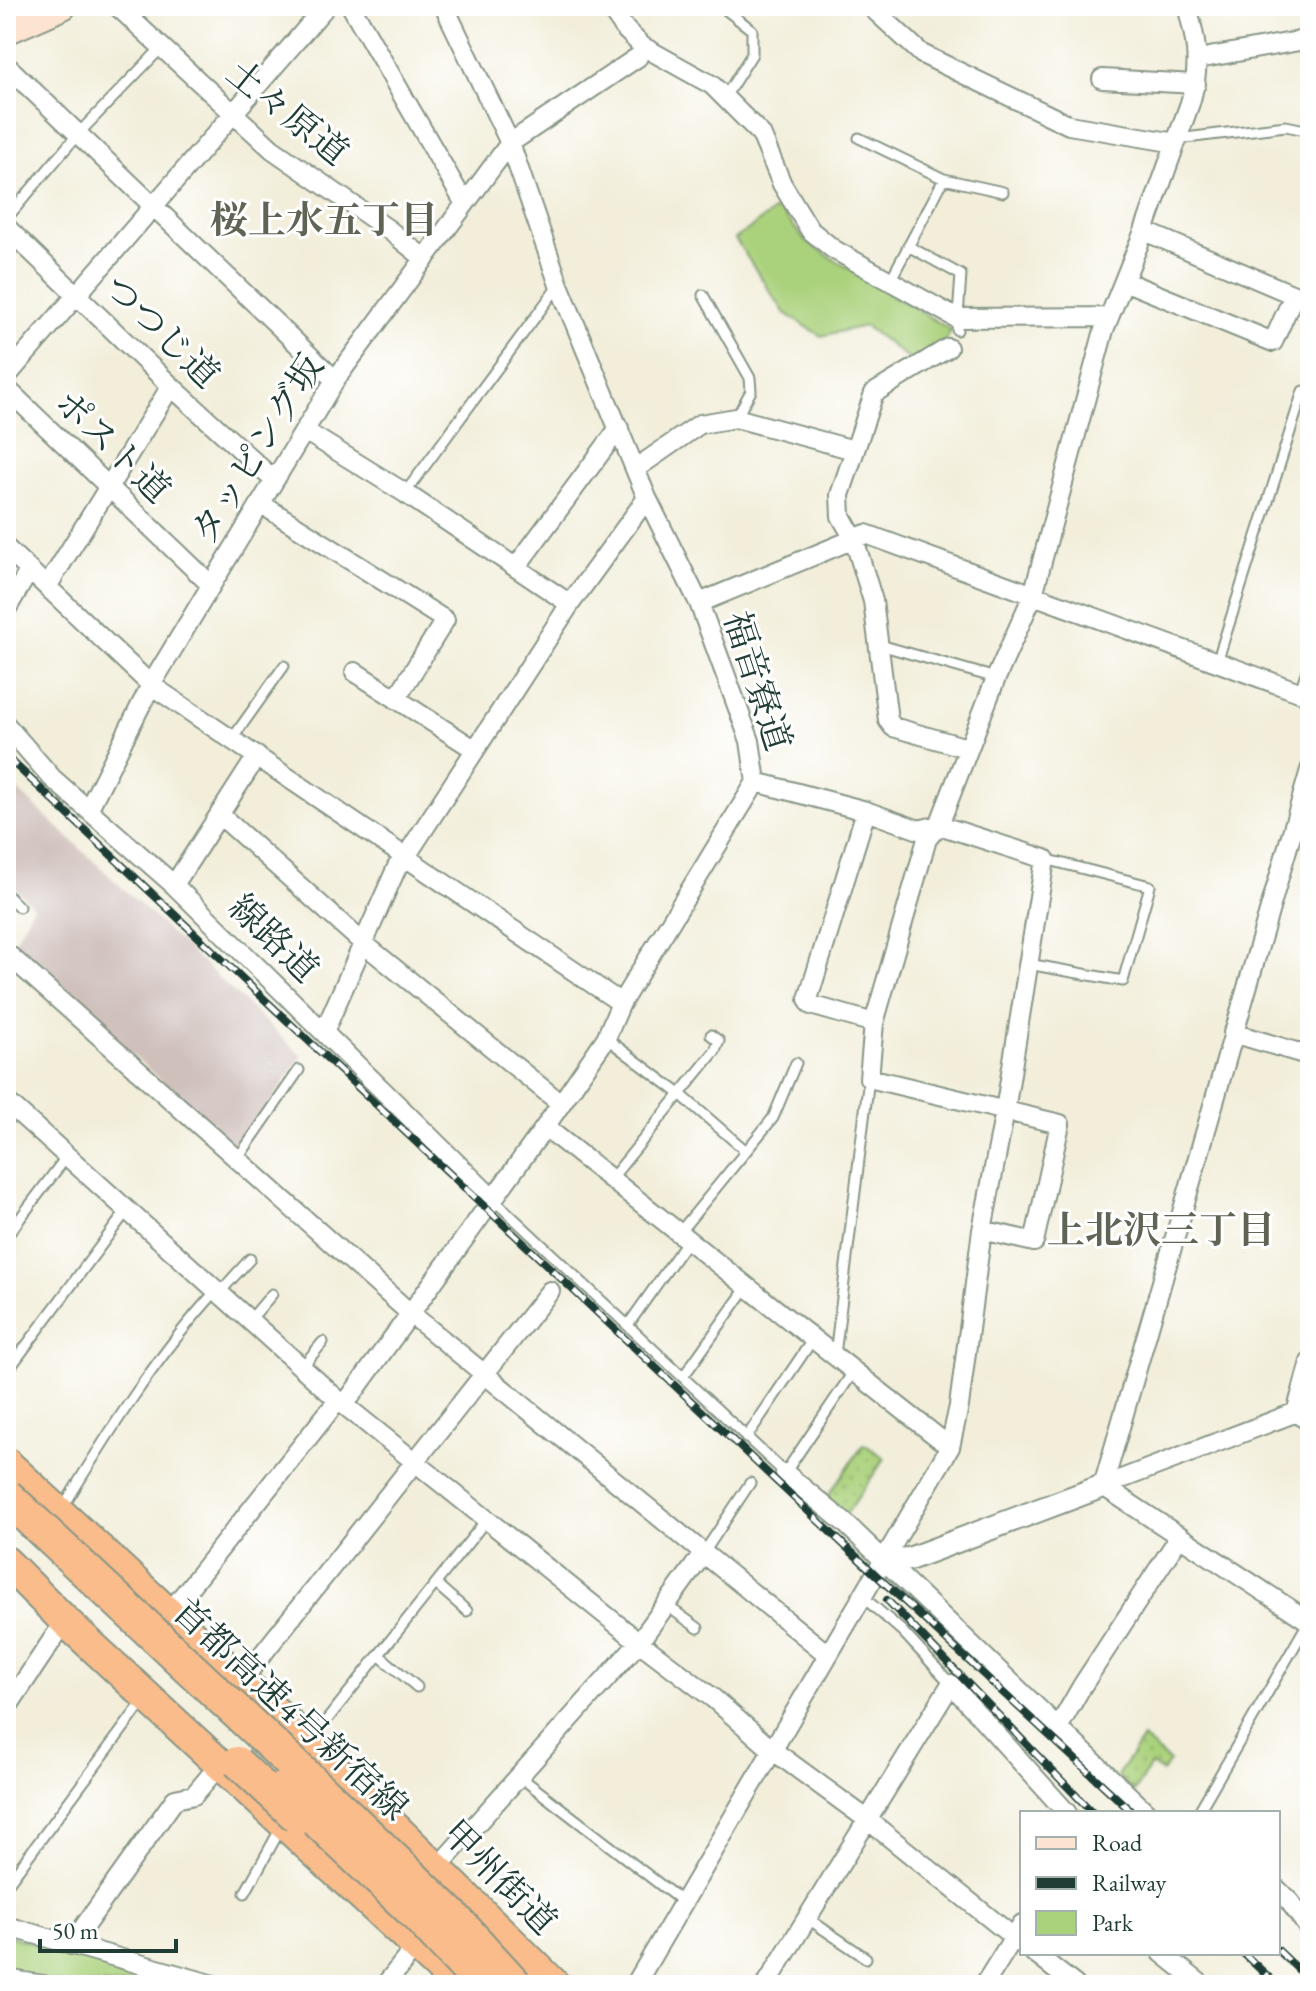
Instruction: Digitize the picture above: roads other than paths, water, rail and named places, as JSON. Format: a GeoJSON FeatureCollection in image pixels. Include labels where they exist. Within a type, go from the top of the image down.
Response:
{"type":"FeatureCollection","features":[{"type":"Feature","properties":{"kind":"highway","name":"首都高速4号新宿線"},"geometry":{"type":"LineString","coordinates":[[6,1496],[347,1815],[452,1916],[515,1985]]}},
{"type":"Feature","properties":{"kind":"highway","name":"首都高速4号新宿線"},"geometry":{"type":"LineString","coordinates":[[6,1526],[414,1912],[483,1985]]}},
{"type":"Feature","properties":{"kind":"main road"},"geometry":{"type":"LineString","coordinates":[[6,31],[63,6]]}},
{"type":"Feature","properties":{"kind":"main road","name":"甲州街道"},"geometry":{"type":"LineString","coordinates":[[6,1463],[309,1743],[555,1985]]}},
{"type":"Feature","properties":{"kind":"main road"},"geometry":{"type":"LineString","coordinates":[[6,1562],[147,1697],[388,1902],[466,1985]]}},
{"type":"Feature","properties":{"kind":"main road"},"geometry":{"type":"LineString","coordinates":[[269,1728],[474,1920],[532,1985]]}},
{"type":"Feature","properties":{"kind":"main road"},"geometry":{"type":"LineString","coordinates":[[228,1763],[284,1823],[455,1985]]}},
{"type":"Feature","properties":{"kind":"street","name":"土々原道"},"geometry":{"type":"LineString","coordinates":[[117,6],[272,149],[389,230],[425,259]]}},
{"type":"Feature","properties":{"kind":"street"},"geometry":{"type":"LineString","coordinates":[[6,377],[326,6]]}},
{"type":"Feature","properties":{"kind":"street"},"geometry":{"type":"LineString","coordinates":[[351,6],[465,204]]}},
{"type":"Feature","properties":{"kind":"street","name":"福音寮道"},"geometry":{"type":"LineString","coordinates":[[169,1613],[342,1402],[494,1200],[606,1038],[621,1003],[756,782],[750,741],[699,603],[647,498],[559,285],[510,143],[444,6]]}},
{"type":"Feature","properties":{"kind":"street"},"geometry":{"type":"LineString","coordinates":[[609,6],[642,46],[712,85],[761,134],[782,184],[810,230],[833,249],[956,324],[1109,317]]}},
{"type":"Feature","properties":{"kind":"street"},"geometry":{"type":"LineString","coordinates":[[870,6],[922,54],[1069,125],[1176,141]]}},
{"type":"Feature","properties":{"kind":"street"},"geometry":{"type":"LineString","coordinates":[[982,1230],[1034,1242],[1060,1124],[869,1078],[874,1023],[927,839],[939,825],[967,748],[1033,595],[1099,346],[1196,84],[1198,59],[1187,6]]}},
{"type":"Feature","properties":{"kind":"street"},"geometry":{"type":"LineString","coordinates":[[1198,59],[1310,39]]}},
{"type":"Feature","properties":{"kind":"street","name":"タッピング坂"},"geometry":{"type":"LineString","coordinates":[[89,808],[151,685],[335,380],[510,143],[638,57]]}},
{"type":"Feature","properties":{"kind":"street"},"geometry":{"type":"LineString","coordinates":[[6,65],[335,380]]}},
{"type":"Feature","properties":{"kind":"street"},"geometry":{"type":"LineString","coordinates":[[1102,79],[1196,84]]}},
{"type":"Feature","properties":{"kind":"street","name":"つつじ道"},"geometry":{"type":"LineString","coordinates":[[6,227],[274,480]]}},
{"type":"Feature","properties":{"kind":"street"},"geometry":{"type":"LineString","coordinates":[[1124,281],[1273,342],[1302,296],[1144,231]]}},
{"type":"Feature","properties":{"kind":"street"},"geometry":{"type":"LineString","coordinates":[[948,348],[874,393],[840,495],[841,516],[854,539],[873,601],[888,720],[893,727],[967,748]]}},
{"type":"Feature","properties":{"kind":"street"},"geometry":{"type":"LineString","coordinates":[[47,587],[171,386]]}},
{"type":"Feature","properties":{"kind":"street","name":"ポスト道"},"geometry":{"type":"LineString","coordinates":[[6,388],[210,584]]}},
{"type":"Feature","properties":{"kind":"street"},"geometry":{"type":"LineString","coordinates":[[635,469],[700,424],[736,418],[854,450]]}},
{"type":"Feature","properties":{"kind":"street"},"geometry":{"type":"LineString","coordinates":[[516,567],[619,428]]}},
{"type":"Feature","properties":{"kind":"street"},"geometry":{"type":"LineString","coordinates":[[305,431],[405,493],[570,604]]}},
{"type":"Feature","properties":{"kind":"street"},"geometry":{"type":"LineString","coordinates":[[324,1032],[397,867],[570,604],[647,498]]}},
{"type":"Feature","properties":{"kind":"street"},"geometry":{"type":"LineString","coordinates":[[261,504],[445,620],[396,699]]}},
{"type":"Feature","properties":{"kind":"street"},"geometry":{"type":"LineString","coordinates":[[699,603],[866,534],[1305,694]]}},
{"type":"Feature","properties":{"kind":"street"},"geometry":{"type":"LineString","coordinates":[[6,548],[151,685],[621,1003]]}},
{"type":"Feature","properties":{"kind":"street"},"geometry":{"type":"LineString","coordinates":[[6,610],[29,571]]}},
{"type":"Feature","properties":{"kind":"street"},"geometry":{"type":"LineString","coordinates":[[355,672],[474,749]]}},
{"type":"Feature","properties":{"kind":"street","name":"線路道"},"geometry":{"type":"LineString","coordinates":[[6,725],[52,778],[174,885],[494,1200]]}},
{"type":"Feature","properties":{"kind":"street"},"geometry":{"type":"LineString","coordinates":[[174,885],[257,756]]}},
{"type":"Feature","properties":{"kind":"street"},"geometry":{"type":"LineString","coordinates":[[1103,1486],[1310,770]]}},
{"type":"Feature","properties":{"kind":"street"},"geometry":{"type":"LineString","coordinates":[[635,1985],[950,1447],[959,1406],[982,1230],[1005,1111],[1045,859],[939,825],[922,830],[866,811],[756,782]]}},
{"type":"Feature","properties":{"kind":"street"},"geometry":{"type":"LineString","coordinates":[[866,811],[808,999],[811,1005],[874,1023]]}},
{"type":"Feature","properties":{"kind":"street"},"geometry":{"type":"LineString","coordinates":[[220,815],[363,943],[559,1102]]}},
{"type":"Feature","properties":{"kind":"street"},"geometry":{"type":"LineString","coordinates":[[6,969],[11,957],[411,1314],[827,1654]]}},
{"type":"Feature","properties":{"kind":"street"},"geometry":{"type":"LineString","coordinates":[[1233,1033],[1310,1056]]}},
{"type":"Feature","properties":{"kind":"street"},"geometry":{"type":"LineString","coordinates":[[6,1101],[342,1402],[714,1699],[771,1749],[1019,1935],[984,1985]]}},
{"type":"Feature","properties":{"kind":"street"},"geometry":{"type":"LineString","coordinates":[[545,1127],[950,1447]]}},
{"type":"Feature","properties":{"kind":"street"},"geometry":{"type":"LineString","coordinates":[[242,1680],[550,1291]]}},
{"type":"Feature","properties":{"kind":"street"},"geometry":{"type":"LineString","coordinates":[[883,1561],[909,1559],[1305,1414],[1310,1362]]}},
{"type":"Feature","properties":{"kind":"street"},"geometry":{"type":"LineString","coordinates":[[785,1473],[845,1523],[1145,1811]]}},
{"type":"Feature","properties":{"kind":"street"},"geometry":{"type":"LineString","coordinates":[[1103,1486],[1309,1622]]}},
{"type":"Feature","properties":{"kind":"street"},"geometry":{"type":"LineString","coordinates":[[1058,1728],[1180,1536]]}},
{"type":"Feature","properties":{"kind":"street"},"geometry":{"type":"LineString","coordinates":[[437,1868],[639,1642],[703,1554]]}},
{"type":"Feature","properties":{"kind":"street"},"geometry":{"type":"LineString","coordinates":[[6,1709],[65,1621]]}},
{"type":"Feature","properties":{"kind":"street"},"geometry":{"type":"LineString","coordinates":[[766,1985],[951,1684],[1065,1811]]}},
{"type":"Feature","properties":{"kind":"street"},"geometry":{"type":"LineString","coordinates":[[71,1945],[175,1799],[194,1795],[228,1763]]}},
{"type":"Feature","properties":{"kind":"street"},"geometry":{"type":"LineString","coordinates":[[1280,1892],[1308,1923]]}},
{"type":"Feature","properties":{"kind":"street"},"geometry":{"type":"LineString","coordinates":[[385,1985],[461,1893]]}},
{"type":"Feature","properties":{"kind":"street"},"geometry":{"type":"LineString","coordinates":[[6,1926],[214,1985]]}},
{"type":"Feature","properties":{"kind":"street"},"geometry":{"type":"LineString","coordinates":[[1037,1955],[1075,1985]]}},
{"type":"Feature","properties":{"kind":"street"},"geometry":{"type":"LineString","coordinates":[[1164,1955],[1202,1985]]}},
{"type":"Feature","properties":{"kind":"street"},"geometry":{"type":"LineString","coordinates":[[6,1979],[43,1985]]}},
{"type":"Feature","properties":{"kind":"lane"},"geometry":{"type":"LineString","coordinates":[[721,6],[752,30],[752,54],[725,97]]}},
{"type":"Feature","properties":{"kind":"lane"},"geometry":{"type":"LineString","coordinates":[[6,219],[78,134],[163,46]]}},
{"type":"Feature","properties":{"kind":"lane"},"geometry":{"type":"LineString","coordinates":[[1176,141],[1286,126],[1310,131]]}},
{"type":"Feature","properties":{"kind":"lane"},"geometry":{"type":"LineString","coordinates":[[859,138],[944,179],[1003,192]]}},
{"type":"Feature","properties":{"kind":"lane"},"geometry":{"type":"LineString","coordinates":[[890,281],[944,179]]}},
{"type":"Feature","properties":{"kind":"lane"},"geometry":{"type":"LineString","coordinates":[[908,246],[961,275],[956,324]]}},
{"type":"Feature","properties":{"kind":"lane"},"geometry":{"type":"LineString","coordinates":[[405,493],[559,285]]}},
{"type":"Feature","properties":{"kind":"lane"},"geometry":{"type":"LineString","coordinates":[[703,295],[750,378],[751,391],[736,418]]}},
{"type":"Feature","properties":{"kind":"lane"},"geometry":{"type":"LineString","coordinates":[[1217,662],[1303,391]]}},
{"type":"Feature","properties":{"kind":"lane"},"geometry":{"type":"LineString","coordinates":[[880,645],[996,678]]}},
{"type":"Feature","properties":{"kind":"lane"},"geometry":{"type":"LineString","coordinates":[[1305,694],[1310,661]]}},
{"type":"Feature","properties":{"kind":"lane"},"geometry":{"type":"LineString","coordinates":[[232,739],[284,666]]}},
{"type":"Feature","properties":{"kind":"lane"},"geometry":{"type":"LineString","coordinates":[[1028,964],[1123,981],[1150,886],[1045,859]]}},
{"type":"Feature","properties":{"kind":"lane"},"geometry":{"type":"LineString","coordinates":[[6,894],[19,907]]}},
{"type":"Feature","properties":{"kind":"lane"},"geometry":{"type":"LineString","coordinates":[[611,1179],[715,1051],[719,1041],[711,1035]]}},
{"type":"Feature","properties":{"kind":"lane"},"geometry":{"type":"LineString","coordinates":[[606,1038],[680,1094],[746,1151]]}},
{"type":"Feature","properties":{"kind":"lane"},"geometry":{"type":"LineString","coordinates":[[628,1325],[684,1236],[773,1118],[796,1063]]}},
{"type":"Feature","properties":{"kind":"lane"},"geometry":{"type":"LineString","coordinates":[[236,1161],[299,1070]]}},
{"type":"Feature","properties":{"kind":"lane"},"geometry":{"type":"LineString","coordinates":[[835,1355],[869,1078]]}},
{"type":"Feature","properties":{"kind":"lane"},"geometry":{"type":"LineString","coordinates":[[6,1237],[67,1156]]}},
{"type":"Feature","properties":{"kind":"lane"},"geometry":{"type":"LineString","coordinates":[[494,1200],[785,1473],[854,1371]]}},
{"type":"Feature","properties":{"kind":"lane"},"geometry":{"type":"LineString","coordinates":[[6,1373],[129,1209]]}},
{"type":"Feature","properties":{"kind":"lane"},"geometry":{"type":"LineString","coordinates":[[60,1513],[113,1427],[200,1309],[250,1259]]}},
{"type":"Feature","properties":{"kind":"lane"},"geometry":{"type":"LineString","coordinates":[[683,1377],[747,1287]]}},
{"type":"Feature","properties":{"kind":"lane"},"geometry":{"type":"LineString","coordinates":[[250,1320],[272,1294]]}},
{"type":"Feature","properties":{"kind":"lane"},"geometry":{"type":"LineString","coordinates":[[746,1438],[813,1339]]}},
{"type":"Feature","properties":{"kind":"lane"},"geometry":{"type":"LineString","coordinates":[[302,1367],[323,1342]]}},
{"type":"Feature","properties":{"kind":"lane"},"geometry":{"type":"LineString","coordinates":[[703,1554],[750,1483]]}},
{"type":"Feature","properties":{"kind":"lane"},"geometry":{"type":"LineString","coordinates":[[309,1743],[487,1519]]}},
{"type":"Feature","properties":{"kind":"lane"},"geometry":{"type":"LineString","coordinates":[[436,1584],[467,1611]]}},
{"type":"Feature","properties":{"kind":"lane"},"geometry":{"type":"LineString","coordinates":[[863,1597],[902,1631],[951,1684]]}},
{"type":"Feature","properties":{"kind":"lane"},"geometry":{"type":"LineString","coordinates":[[666,1605],[698,1628]]}},
{"type":"Feature","properties":{"kind":"lane"},"geometry":{"type":"LineString","coordinates":[[1199,1811],[1309,1622]]}},
{"type":"Feature","properties":{"kind":"lane"},"geometry":{"type":"LineString","coordinates":[[380,1656],[417,1687]]}},
{"type":"Feature","properties":{"kind":"lane"},"geometry":{"type":"LineString","coordinates":[[6,1886],[147,1697]]}},
{"type":"Feature","properties":{"kind":"lane"},"geometry":{"type":"LineString","coordinates":[[519,1776],[684,1903]]}},
{"type":"Feature","properties":{"kind":"lane"},"geometry":{"type":"LineString","coordinates":[[245,1893],[284,1823]]}},
{"type":"Feature","properties":{"kind":"lane"},"geometry":{"type":"LineString","coordinates":[[807,1918],[866,1958]]}},
{"type":"Feature","properties":{"kind":"railway"},"geometry":{"type":"LineString","coordinates":[[6,756],[1131,1811]]}},
{"type":"Feature","properties":{"kind":"railway"},"geometry":{"type":"LineString","coordinates":[[887,1600],[1091,1811]]}},
{"type":"Feature","properties":{"kind":"railway"},"geometry":{"type":"LineString","coordinates":[[1280,1952],[1310,1981]]}},
{"type":"Feature","properties":{"kind":"railway"},"geometry":{"type":"LineString","coordinates":[[1245,1955],[1277,1985]]}},
{"type":"Feature","properties":{"kind":"district","name":"桜上水五丁目"},"geometry":{"type":"Point","coordinates":[324,219]}},
{"type":"Feature","properties":{"kind":"district","name":"上北沢三丁目"},"geometry":{"type":"Point","coordinates":[1161,1229]}}]}
